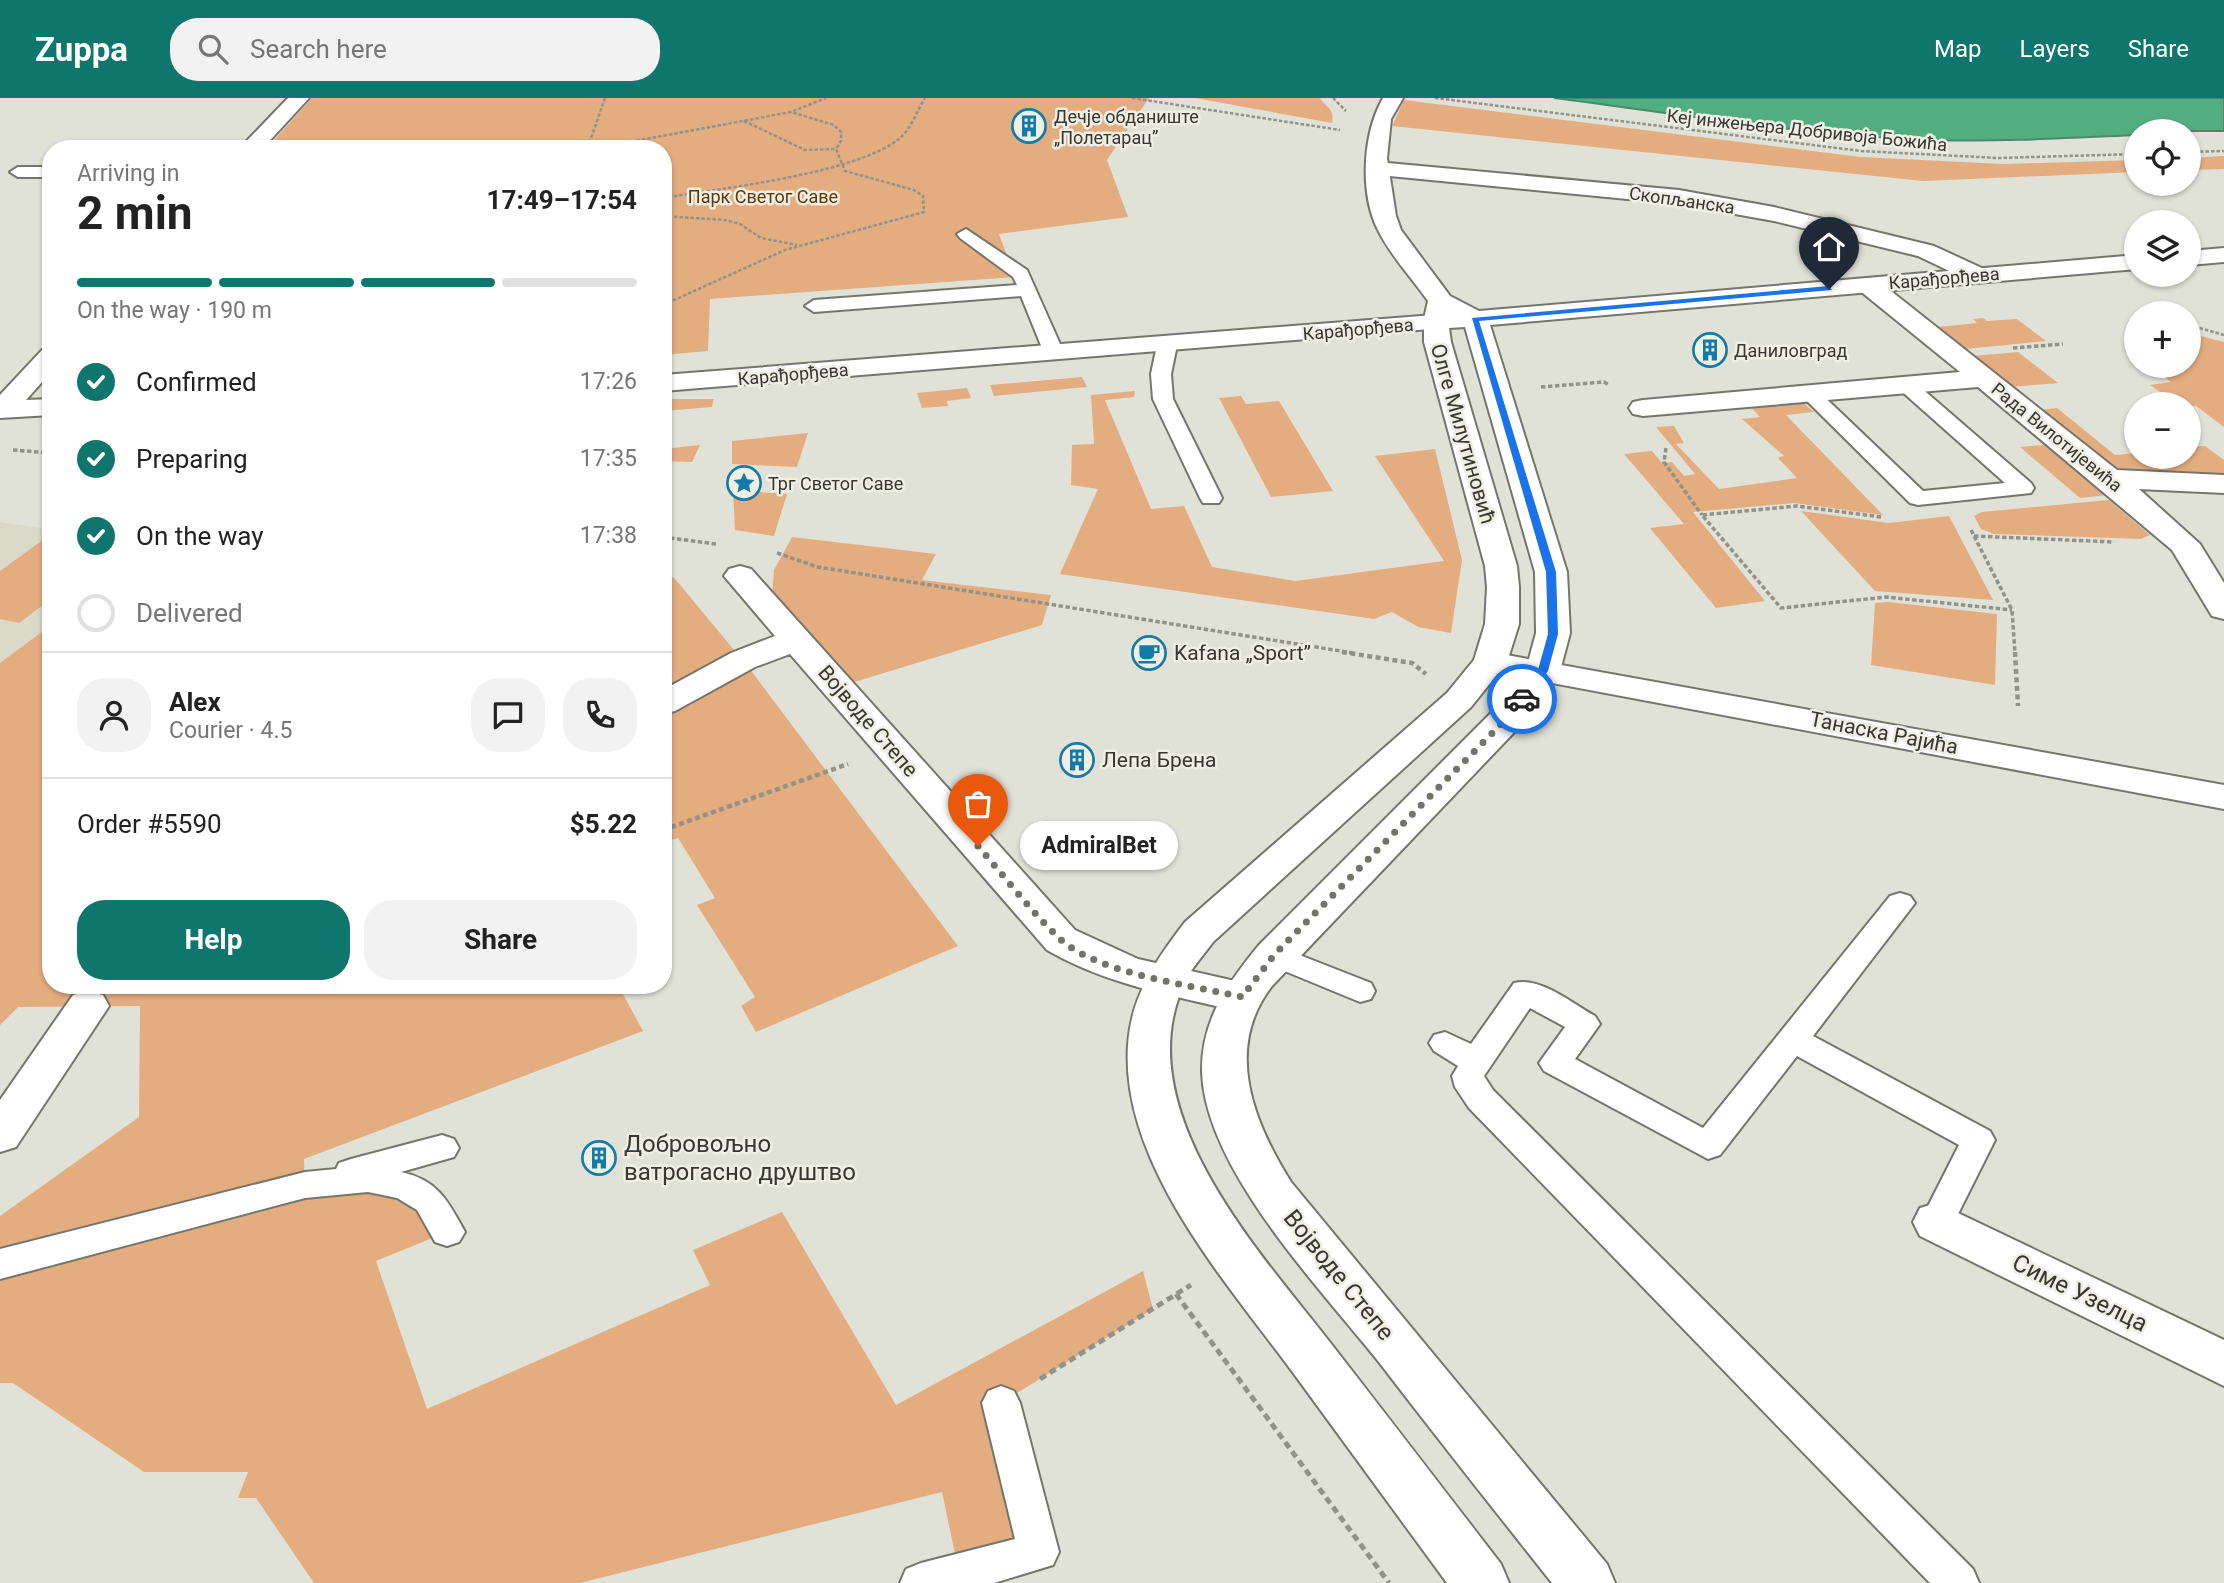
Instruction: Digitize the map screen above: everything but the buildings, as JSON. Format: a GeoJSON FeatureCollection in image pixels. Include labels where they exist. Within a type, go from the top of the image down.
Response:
{"type":"FeatureCollection","features":[{"type":"Feature","properties":{"kind":"street"},"geometry":{"type":"LineString","coordinates":[[259,140],[299,98]]}},
{"type":"Feature","properties":{"kind":"street"},"geometry":{"type":"LineString","coordinates":[[1393,98],[1381,119],[1377,169],[1384,216],[1437,312]]}},
{"type":"Feature","properties":{"kind":"street","name":"Скопљанска"},"geometry":{"type":"LineString","coordinates":[[1377,169],[1679,197],[1774,214],[1926,251],[1977,275]]}},
{"type":"Feature","properties":{"kind":"street"},"geometry":{"type":"LineString","coordinates":[[2201,257],[2224,255]]}},
{"type":"Feature","properties":{"kind":"street","name":"Карађорђева"},"geometry":{"type":"LineString","coordinates":[[672,382],[1167,345],[1437,312],[1475,320],[2124,263]]}},
{"type":"Feature","properties":{"kind":"street","name":"Рада Вилотијевића"},"geometry":{"type":"LineString","coordinates":[[1868,285],[2109,479],[2184,544],[2224,609]]}},
{"type":"Feature","properties":{"kind":"street","name":"Олге Милутиновић"},"geometry":{"type":"LineString","coordinates":[[1165,979],[1199,932],[1220,911],[1459,701],[1490,662],[1502,624],[1501,566],[1447,367],[1435,341],[1437,312]]}},
{"type":"Feature","properties":{"kind":"street","name":"Олге Милутиновић"},"geometry":{"type":"LineString","coordinates":[[1242,997],[1274,955],[1509,716],[1543,671],[1553,634],[1551,572],[1475,320]]}},
{"type":"Feature","properties":{"kind":"street"},"geometry":{"type":"LineString","coordinates":[[0,409],[42,366]]}},
{"type":"Feature","properties":{"kind":"street"},"geometry":{"type":"LineString","coordinates":[[1643,408],[1983,378]]}},
{"type":"Feature","properties":{"kind":"street"},"geometry":{"type":"LineString","coordinates":[[0,409],[42,407]]}},
{"type":"Feature","properties":{"kind":"street"},"geometry":{"type":"LineString","coordinates":[[0,432],[42,431]]}},
{"type":"Feature","properties":{"kind":"street"},"geometry":{"type":"LineString","coordinates":[[2109,479],[2224,484]]}},
{"type":"Feature","properties":{"kind":"street","name":"Војводе Степе"},"geometry":{"type":"LineString","coordinates":[[740,576],[1060,940],[1086,957],[1116,968],[1242,997],[1228,1026],[1223,1067],[1231,1111],[1247,1151],[1274,1195],[1587,1583]]}},
{"type":"Feature","properties":{"kind":"street"},"geometry":{"type":"LineString","coordinates":[[672,699],[743,660],[796,640]]}},
{"type":"Feature","properties":{"kind":"street","name":"Танаска Рајића"},"geometry":{"type":"LineString","coordinates":[[1490,662],[2224,797]]}},
{"type":"Feature","properties":{"kind":"street"},"geometry":{"type":"LineString","coordinates":[[1165,979],[1150,1041],[1151,1085],[1160,1124],[1177,1168],[1208,1220],[1481,1583]]}},
{"type":"Feature","properties":{"kind":"street"},"geometry":{"type":"LineString","coordinates":[[7,1126],[88,1006]]}},
{"type":"Feature","properties":{"kind":"street","name":"Симе Узелца"},"geometry":{"type":"LineString","coordinates":[[1937,1222],[2224,1364]]}},
{"type":"Feature","properties":{"kind":"lane"},"geometry":{"type":"LineString","coordinates":[[18,172],[42,172]]}},
{"type":"Feature","properties":{"kind":"lane"},"geometry":{"type":"LineString","coordinates":[[966,234],[1021,274],[1054,354]]}},
{"type":"Feature","properties":{"kind":"lane"},"geometry":{"type":"LineString","coordinates":[[814,306],[1027,290]]}},
{"type":"Feature","properties":{"kind":"lane"},"geometry":{"type":"LineString","coordinates":[[1167,345],[1161,374],[1163,399],[1211,498]]}},
{"type":"Feature","properties":{"kind":"lane"},"geometry":{"type":"LineString","coordinates":[[1810,393],[1918,498],[2022,488],[1905,384]]}},
{"type":"Feature","properties":{"kind":"lane"},"geometry":{"type":"LineString","coordinates":[[1900,903],[1708,1146],[1555,1063],[1584,1024],[1525,990],[1468,1076],[1481,1099],[1958,1583]]}},
{"type":"Feature","properties":{"kind":"lane"},"geometry":{"type":"LineString","coordinates":[[1274,955],[1360,991]]}},
{"type":"Feature","properties":{"kind":"lane"},"geometry":{"type":"LineString","coordinates":[[1793,1038],[1978,1140],[1937,1222]]}},
{"type":"Feature","properties":{"kind":"lane"},"geometry":{"type":"LineString","coordinates":[[1445,1043],[1476,1062]]}},
{"type":"Feature","properties":{"kind":"lane"},"geometry":{"type":"LineString","coordinates":[[0,1264],[442,1148]]}},
{"type":"Feature","properties":{"kind":"lane"},"geometry":{"type":"LineString","coordinates":[[304,1185],[368,1179],[405,1186],[429,1200],[447,1232]]}},
{"type":"Feature","properties":{"kind":"lane"},"geometry":{"type":"LineString","coordinates":[[921,1583],[1039,1552],[1001,1403]]}},
{"type":"Feature","properties":{"kind":"path"},"geometry":{"type":"LineString","coordinates":[[590,140],[605,98]]}},
{"type":"Feature","properties":{"kind":"path"},"geometry":{"type":"LineString","coordinates":[[641,140],[790,112],[826,98]]}},
{"type":"Feature","properties":{"kind":"path"},"geometry":{"type":"LineString","coordinates":[[672,196],[842,163],[899,139],[925,98]]}},
{"type":"Feature","properties":{"kind":"path"},"geometry":{"type":"LineString","coordinates":[[1132,98],[1340,130]]}},
{"type":"Feature","properties":{"kind":"path","name":"Кеј инжењера Добривоја Божића"},"geometry":{"type":"LineString","coordinates":[[1435,98],[1874,152],[1998,158],[2124,154]]}},
{"type":"Feature","properties":{"kind":"path"},"geometry":{"type":"LineString","coordinates":[[790,112],[834,125],[841,132],[841,141],[835,149]]}},
{"type":"Feature","properties":{"kind":"path"},"geometry":{"type":"LineString","coordinates":[[743,121],[804,150],[835,149]]}},
{"type":"Feature","properties":{"kind":"path"},"geometry":{"type":"LineString","coordinates":[[672,301],[715,283],[751,263],[801,246],[924,212],[923,196],[845,171],[835,149]]}},
{"type":"Feature","properties":{"kind":"path"},"geometry":{"type":"LineString","coordinates":[[2201,151],[2224,150]]}},
{"type":"Feature","properties":{"kind":"path"},"geometry":{"type":"LineString","coordinates":[[672,217],[725,220],[740,224],[761,238],[801,246]]}},
{"type":"Feature","properties":{"kind":"path"},"geometry":{"type":"LineString","coordinates":[[2201,328],[2224,335]]}},
{"type":"Feature","properties":{"kind":"path"},"geometry":{"type":"LineString","coordinates":[[1495,390],[1604,382],[1643,408]]}},
{"type":"Feature","properties":{"kind":"path"},"geometry":{"type":"LineString","coordinates":[[1666,448],[1664,462],[1702,515],[1781,608],[1886,597],[2012,610]]}},
{"type":"Feature","properties":{"kind":"path"},"geometry":{"type":"LineString","coordinates":[[0,449],[42,452]]}},
{"type":"Feature","properties":{"kind":"path"},"geometry":{"type":"LineString","coordinates":[[1702,515],[1797,506],[1886,518]]}},
{"type":"Feature","properties":{"kind":"path"},"geometry":{"type":"LineString","coordinates":[[1970,527],[2012,610],[2018,706]]}},
{"type":"Feature","properties":{"kind":"path"},"geometry":{"type":"LineString","coordinates":[[1974,536],[2184,544]]}},
{"type":"Feature","properties":{"kind":"path"},"geometry":{"type":"LineString","coordinates":[[672,538],[716,544]]}},
{"type":"Feature","properties":{"kind":"path"},"geometry":{"type":"LineString","coordinates":[[770,552],[818,567],[1412,663],[1459,701]]}},
{"type":"Feature","properties":{"kind":"path"},"geometry":{"type":"LineString","coordinates":[[672,827],[892,748]]}},
{"type":"Feature","properties":{"kind":"path"},"geometry":{"type":"LineString","coordinates":[[1001,1403],[1236,1258]]}},
{"type":"Feature","properties":{"kind":"path"},"geometry":{"type":"LineString","coordinates":[[1176,1294],[1389,1583]]}},
{"type":"Feature","properties":{"kind":"shaded area"},"geometry":{"type":"Polygon","coordinates":[[[1554,98],[2224,98],[2224,131],[2201,131],[2201,119],[2124,119],[2124,136],[1934,140],[1744,124],[1554,98]]]}},
{"type":"Feature","properties":{"kind":"shaded area"},"geometry":{"type":"Polygon","coordinates":[[[0,522],[42,527],[42,632],[0,663],[0,522]]]}},
{"type":"Feature","properties":{"kind":"green space","name":"Парк Светог Саве"},"geometry":{"type":"Polygon","coordinates":[[[312,98],[1149,98],[1107,160],[1128,217],[999,234],[1015,277],[710,299],[708,351],[672,354],[672,140],[274,140],[312,98]]]}},
{"type":"Feature","properties":{"kind":"green space"},"geometry":{"type":"Polygon","coordinates":[[[1195,98],[1320,98],[1331,111],[1333,118],[1332,123],[1195,98]]]}},
{"type":"Feature","properties":{"kind":"green space"},"geometry":{"type":"Polygon","coordinates":[[[1404,100],[1861,157],[2003,164],[2124,160],[2124,173],[1923,181],[1392,126],[1404,100]]]}},
{"type":"Feature","properties":{"kind":"green space"},"geometry":{"type":"Polygon","coordinates":[[[2224,156],[2224,169],[2201,170],[2201,157],[2224,156]]]}},
{"type":"Feature","properties":{"kind":"green space"},"geometry":{"type":"Polygon","coordinates":[[[1983,318],[1987,321],[2017,319],[2046,341],[1965,349],[1938,327],[1977,323],[1973,319],[1983,318]]]}},
{"type":"Feature","properties":{"kind":"green space"},"geometry":{"type":"Polygon","coordinates":[[[2201,336],[2224,342],[2224,427],[2201,410],[2201,392],[2160,392],[2150,385],[2171,382],[2166,378],[2201,378],[2201,336]]]}},
{"type":"Feature","properties":{"kind":"green space"},"geometry":{"type":"Polygon","coordinates":[[[2018,352],[2058,383],[2010,387],[1972,356],[2018,352]]]}},
{"type":"Feature","properties":{"kind":"green space"},"geometry":{"type":"Polygon","coordinates":[[[1082,377],[1087,387],[994,396],[990,385],[1082,377]]]}},
{"type":"Feature","properties":{"kind":"green space"},"geometry":{"type":"Polygon","coordinates":[[[967,388],[971,398],[947,401],[948,406],[922,408],[917,393],[967,388]]]}},
{"type":"Feature","properties":{"kind":"green space"},"geometry":{"type":"Polygon","coordinates":[[[1135,391],[1134,397],[1105,400],[1151,509],[1184,506],[1212,567],[1295,581],[1444,561],[1375,456],[1435,449],[1462,560],[1451,633],[1418,627],[1392,612],[1374,619],[1060,574],[1098,489],[1071,485],[1072,445],[1094,444],[1091,395],[1135,391]]]}},
{"type":"Feature","properties":{"kind":"green space"},"geometry":{"type":"Polygon","coordinates":[[[1241,396],[1246,404],[1279,401],[1333,491],[1271,497],[1219,398],[1241,396]]]}},
{"type":"Feature","properties":{"kind":"green space"},"geometry":{"type":"Polygon","coordinates":[[[672,399],[714,399],[712,407],[672,410],[672,399]]]}},
{"type":"Feature","properties":{"kind":"green space"},"geometry":{"type":"Polygon","coordinates":[[[1801,401],[1814,412],[1786,415],[1883,515],[1794,503],[1693,512],[1765,601],[1716,608],[1650,528],[1684,524],[1624,454],[1652,451],[1662,463],[1672,462],[1684,476],[1695,474],[1656,427],[1674,426],[1684,443],[1676,444],[1719,489],[1797,478],[1778,458],[1784,456],[1742,419],[1760,417],[1748,404],[1801,401]]]}},
{"type":"Feature","properties":{"kind":"green space"},"geometry":{"type":"Polygon","coordinates":[[[2057,408],[2115,455],[2124,454],[2124,469],[2201,469],[2201,446],[2205,446],[2224,460],[2224,476],[2121,470],[2107,463],[2040,410],[2057,408]]]}},
{"type":"Feature","properties":{"kind":"green space"},"geometry":{"type":"Polygon","coordinates":[[[808,433],[797,467],[732,464],[732,441],[808,433]]]}},
{"type":"Feature","properties":{"kind":"green space"},"geometry":{"type":"Polygon","coordinates":[[[2065,443],[2127,493],[2080,498],[2020,447],[2065,443]]]}},
{"type":"Feature","properties":{"kind":"green space"},"geometry":{"type":"Polygon","coordinates":[[[700,445],[692,462],[672,461],[672,448],[700,445]]]}},
{"type":"Feature","properties":{"kind":"green space"},"geometry":{"type":"Polygon","coordinates":[[[733,490],[787,494],[774,536],[735,530],[733,490]]]}},
{"type":"Feature","properties":{"kind":"green space"},"geometry":{"type":"Polygon","coordinates":[[[2109,500],[2150,535],[2141,539],[1994,534],[1981,529],[1974,516],[1982,512],[2109,500]]]}},
{"type":"Feature","properties":{"kind":"green space"},"geometry":{"type":"Polygon","coordinates":[[[1801,511],[1889,523],[1949,516],[1993,600],[1875,591],[1801,511]]]}},
{"type":"Feature","properties":{"kind":"green space"},"geometry":{"type":"Polygon","coordinates":[[[792,537],[936,554],[922,580],[1051,595],[1042,625],[838,687],[771,611],[774,570],[792,537]]]}},
{"type":"Feature","properties":{"kind":"green space"},"geometry":{"type":"Polygon","coordinates":[[[42,541],[42,606],[19,623],[0,619],[0,571],[42,541]]]}},
{"type":"Feature","properties":{"kind":"green space"},"geometry":{"type":"Polygon","coordinates":[[[672,577],[749,668],[958,946],[756,1032],[741,1006],[755,997],[697,905],[715,898],[678,838],[672,840],[672,577]]]}},
{"type":"Feature","properties":{"kind":"green space"},"geometry":{"type":"Polygon","coordinates":[[[1888,602],[1997,614],[1995,685],[1871,665],[1875,603],[1888,602]]]}},
{"type":"Feature","properties":{"kind":"green space"},"geometry":{"type":"Polygon","coordinates":[[[42,632],[42,994],[623,994],[643,1031],[304,1159],[305,1185],[405,1186],[447,1232],[376,1261],[427,1409],[710,1285],[693,1250],[782,1212],[896,1405],[1143,1271],[1153,1309],[1001,1403],[1039,1552],[959,1573],[942,1492],[580,1583],[314,1583],[256,1498],[238,1498],[248,1472],[144,1472],[13,1383],[0,1383],[0,1216],[139,1117],[140,1006],[18,1007],[0,1025],[0,663],[42,632]]]}},
{"type":"Feature","properties":{"kind":"way so far"},"geometry":{"type":"LineString","coordinates":[[978,846],[1060,940],[1086,957],[1116,968],[1242,997],[1274,955],[1509,716],[1522,699]]}},
{"type":"Feature","properties":{"kind":"place","name":"Дечје обданиште „Полетарац”"},"geometry":{"type":"Point","coordinates":[1029,126]}},
{"type":"Feature","properties":{"kind":"place","name":"Даниловград"},"geometry":{"type":"Point","coordinates":[1710,350]}},
{"type":"Feature","properties":{"kind":"place","name":"Трг Светог Саве"},"geometry":{"type":"Point","coordinates":[744,483]}},
{"type":"Feature","properties":{"kind":"place","name":"Kafana „Sport”"},"geometry":{"type":"Point","coordinates":[1149,653]}},
{"type":"Feature","properties":{"kind":"place","name":"Лепа Брена"},"geometry":{"type":"Point","coordinates":[1077,760]}},
{"type":"Feature","properties":{"kind":"place","name":"AdmiralBet"},"geometry":{"type":"Point","coordinates":[978,846]}},
{"type":"Feature","properties":{"kind":"place","name":"Добровољно ватрогасно друштво"},"geometry":{"type":"Point","coordinates":[599,1158]}},
{"type":"Feature","properties":{"kind":"route"},"geometry":{"type":"LineString","coordinates":[[1522,699],[1543,671],[1553,634],[1551,572],[1475,320],[1829,289]]}}]}
